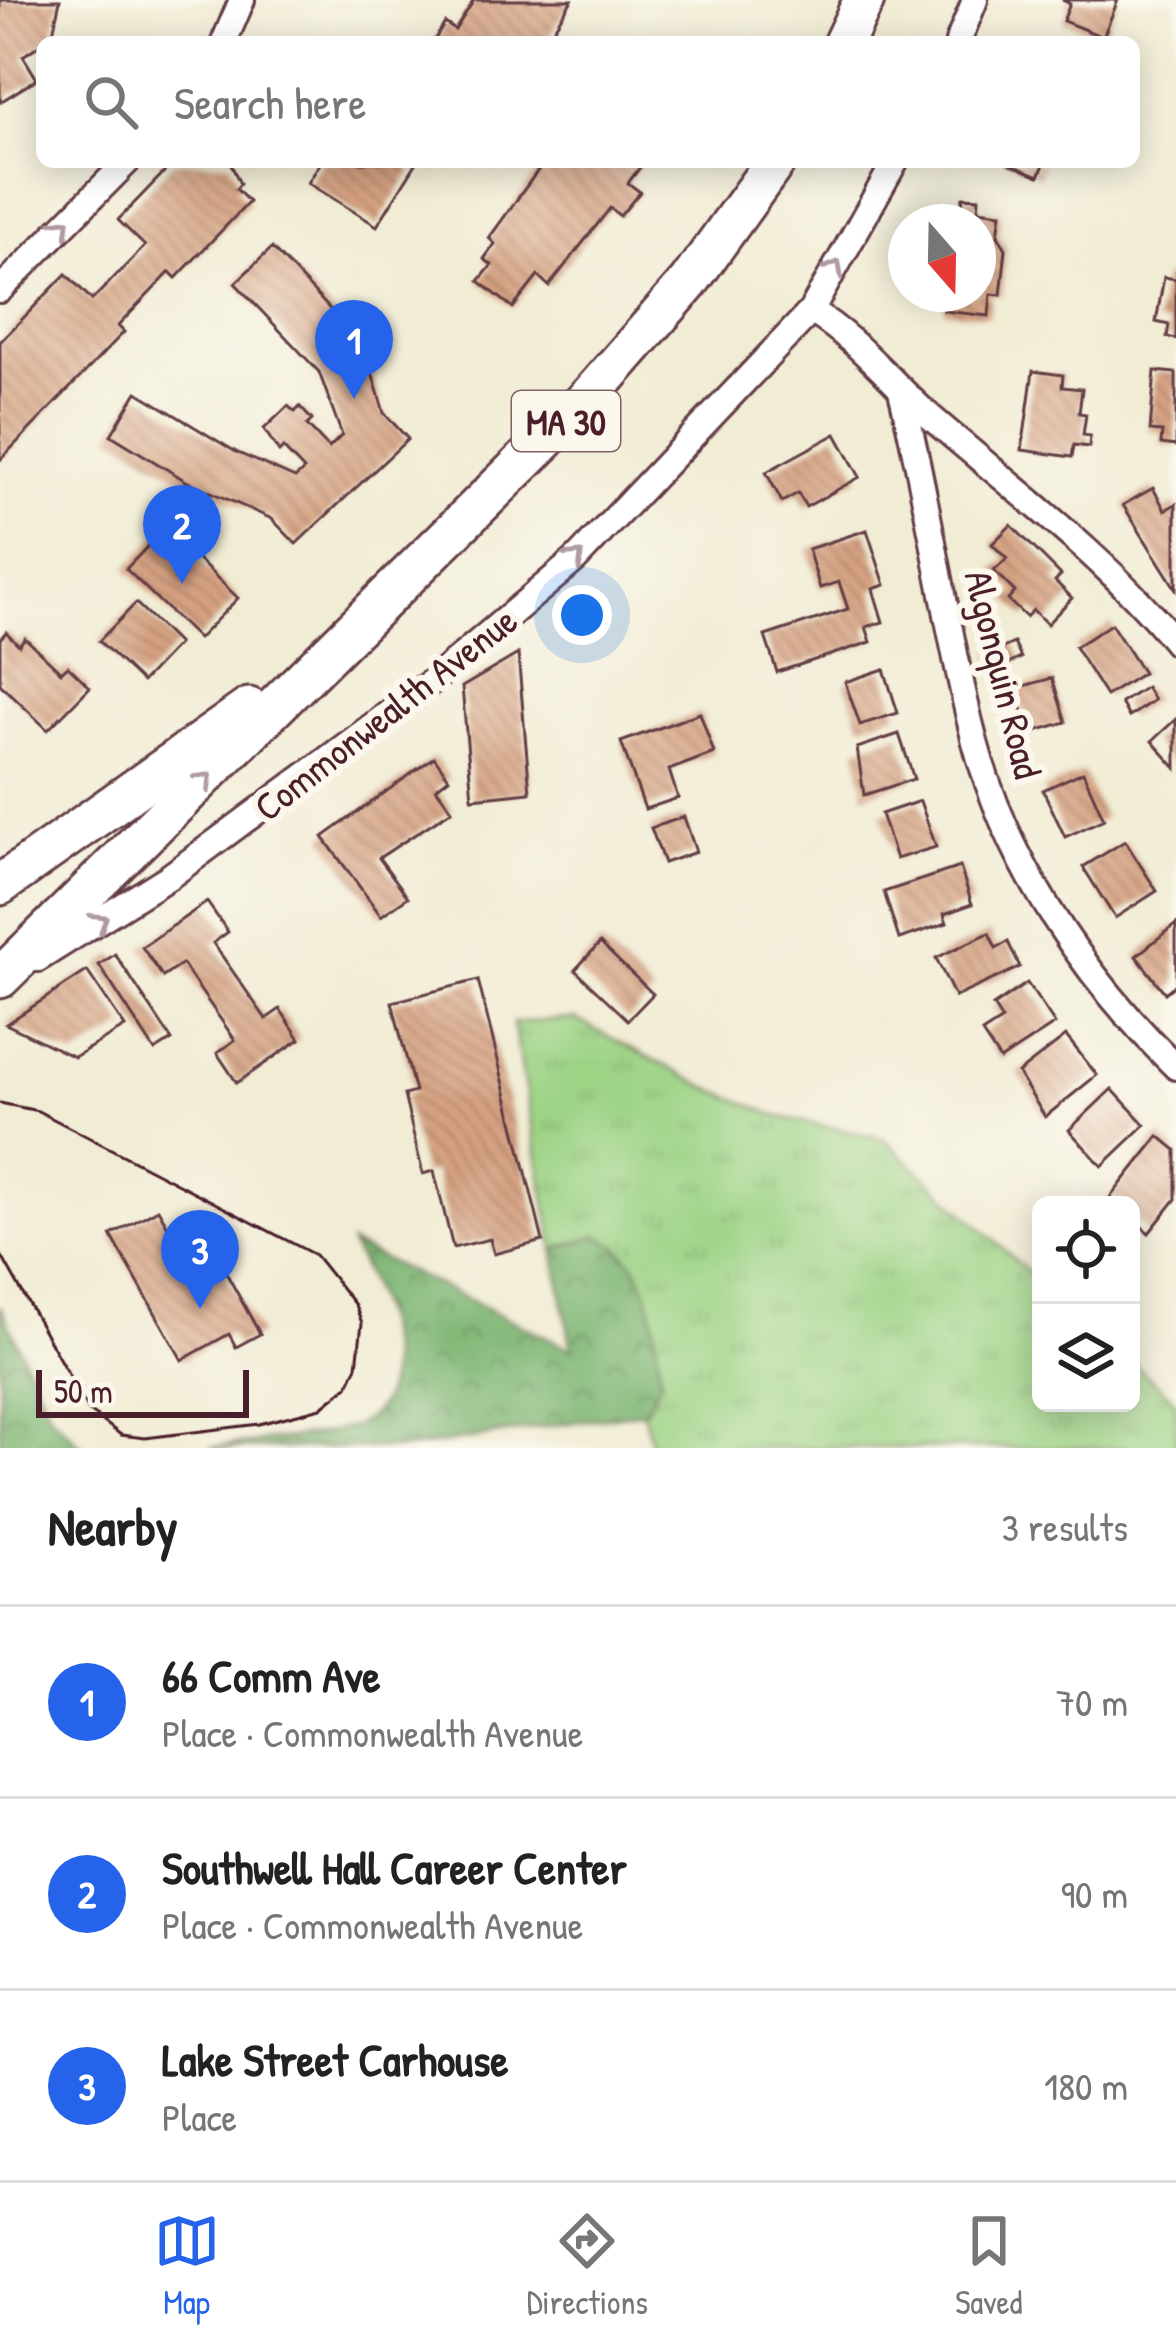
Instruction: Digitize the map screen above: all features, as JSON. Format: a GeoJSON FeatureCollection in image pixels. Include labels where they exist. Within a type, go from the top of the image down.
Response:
{"type":"FeatureCollection","features":[{"type":"Feature","properties":{"kind":"main road"},"geometry":{"type":"LineString","coordinates":[[847,36],[865,0]]}},
{"type":"Feature","properties":{"kind":"main road","name":"Commonwealth Avenue"},"geometry":{"type":"LineString","coordinates":[[0,980],[193,792],[327,652],[530,458],[689,282],[771,168]]}},
{"type":"Feature","properties":{"kind":"main road","name":"Commonwealth Avenue"},"geometry":{"type":"LineString","coordinates":[[0,885],[327,652]]}},
{"type":"Feature","properties":{"kind":"street"},"geometry":{"type":"LineString","coordinates":[[227,36],[242,0]]}},
{"type":"Feature","properties":{"kind":"street"},"geometry":{"type":"LineString","coordinates":[[960,36],[975,0]]}},
{"type":"Feature","properties":{"kind":"street"},"geometry":{"type":"LineString","coordinates":[[0,290],[121,168]]}},
{"type":"Feature","properties":{"kind":"street","name":"Commonwealth Avenue"},"geometry":{"type":"LineString","coordinates":[[0,980],[170,876],[467,654],[576,559],[811,310],[892,168]]}},
{"type":"Feature","properties":{"kind":"street"},"geometry":{"type":"LineString","coordinates":[[811,310],[842,330],[901,391],[1114,576],[1176,643]]}},
{"type":"Feature","properties":{"kind":"street","name":"Algonquin Road"},"geometry":{"type":"LineString","coordinates":[[901,391],[976,744],[1017,851],[1103,992],[1176,1067]]}},
{"type":"Feature","properties":{"kind":"green space"},"geometry":{"type":"Polygon","coordinates":[[[575,1019],[704,1086],[777,1116],[884,1139],[1032,1276],[1032,1412],[1140,1412],[1140,1369],[1176,1401],[1176,1448],[652,1448],[643,1411],[586,1420],[513,1023],[575,1019]]]}},
{"type":"Feature","properties":{"kind":"green space"},"geometry":{"type":"Polygon","coordinates":[[[598,1235],[632,1262],[649,1296],[661,1381],[644,1411],[412,1448],[210,1448],[348,1428],[377,1409],[387,1389],[386,1338],[371,1285],[351,1244],[572,1349],[554,1250],[598,1235]]]}},
{"type":"Feature","properties":{"kind":"green space"},"geometry":{"type":"Polygon","coordinates":[[[0,1305],[49,1413],[83,1448],[0,1448],[0,1305]]]}},
{"type":"Feature","properties":{"kind":"building"},"geometry":{"type":"Polygon","coordinates":[[[0,0],[60,0],[52,36],[36,36],[36,47],[23,56],[36,80],[0,102],[0,0]]]}},
{"type":"Feature","properties":{"kind":"building"},"geometry":{"type":"Polygon","coordinates":[[[474,0],[572,0],[549,36],[437,36],[445,23],[455,30],[474,0]]]}},
{"type":"Feature","properties":{"kind":"building"},"geometry":{"type":"Polygon","coordinates":[[[1062,0],[1118,0],[1103,36],[1063,21],[1070,4],[1062,0]]]}},
{"type":"Feature","properties":{"kind":"building"},"geometry":{"type":"Polygon","coordinates":[[[168,168],[233,168],[240,184],[236,189],[249,202],[176,278],[170,272],[118,326],[124,332],[0,460],[0,342],[66,274],[92,300],[145,246],[118,220],[168,168]]]}},
{"type":"Feature","properties":{"kind":"building"},"geometry":{"type":"Polygon","coordinates":[[[317,168],[413,168],[377,226],[308,183],[317,168]]]}},
{"type":"Feature","properties":{"kind":"building"},"geometry":{"type":"Polygon","coordinates":[[[540,168],[639,168],[628,183],[640,192],[620,216],[610,208],[549,286],[538,276],[513,308],[479,281],[492,265],[484,259],[495,244],[489,238],[540,168]]]}},
{"type":"Feature","properties":{"kind":"building"},"geometry":{"type":"Polygon","coordinates":[[[1020,168],[1042,168],[1039,176],[1020,168]]]}},
{"type":"Feature","properties":{"kind":"building"},"geometry":{"type":"Polygon","coordinates":[[[963,197],[979,198],[978,204],[962,204],[963,197]]]}},
{"type":"Feature","properties":{"kind":"building"},"geometry":{"type":"Polygon","coordinates":[[[996,212],[1001,213],[998,235],[1006,249],[1001,295],[996,294],[996,212]]]}},
{"type":"Feature","properties":{"kind":"building"},"geometry":{"type":"Polygon","coordinates":[[[272,248],[364,345],[384,413],[408,439],[296,544],[272,519],[186,481],[111,435],[137,392],[236,452],[295,478],[304,470],[283,448],[279,452],[264,429],[288,406],[295,412],[300,407],[312,420],[307,425],[329,448],[342,435],[319,372],[235,283],[272,248]]]}},
{"type":"Feature","properties":{"kind":"building"},"geometry":{"type":"Polygon","coordinates":[[[1164,277],[1176,279],[1176,339],[1167,337],[1169,325],[1156,322],[1164,277]]]}},
{"type":"Feature","properties":{"kind":"building"},"geometry":{"type":"Polygon","coordinates":[[[1033,371],[1063,375],[1062,387],[1082,389],[1079,413],[1086,414],[1083,435],[1090,436],[1089,447],[1074,445],[1072,457],[1022,450],[1033,371]]]}},
{"type":"Feature","properties":{"kind":"building"},"geometry":{"type":"Polygon","coordinates":[[[1155,371],[1176,373],[1176,446],[1161,444],[1162,432],[1150,431],[1155,371]]]}},
{"type":"Feature","properties":{"kind":"building"},"geometry":{"type":"Polygon","coordinates":[[[836,434],[860,477],[806,507],[798,493],[782,502],[766,472],[836,434]]]}},
{"type":"Feature","properties":{"kind":"building"},"geometry":{"type":"Polygon","coordinates":[[[1153,488],[1165,510],[1176,504],[1176,589],[1123,505],[1153,488]]]}},
{"type":"Feature","properties":{"kind":"building"},"geometry":{"type":"Polygon","coordinates":[[[1011,525],[1061,575],[1055,581],[1072,598],[1047,624],[1033,610],[1026,617],[1008,600],[1015,592],[994,571],[1007,559],[992,544],[1011,525]]]}},
{"type":"Feature","properties":{"kind":"building"},"geometry":{"type":"Polygon","coordinates":[[[165,528],[238,598],[198,639],[126,569],[165,528]]]}},
{"type":"Feature","properties":{"kind":"building"},"geometry":{"type":"Polygon","coordinates":[[[867,530],[885,585],[873,589],[883,622],[866,627],[871,642],[777,672],[765,636],[848,609],[839,582],[820,588],[808,549],[867,530]]]}},
{"type":"Feature","properties":{"kind":"building"},"geometry":{"type":"Polygon","coordinates":[[[136,603],[178,644],[142,682],[99,641],[136,603]]]}},
{"type":"Feature","properties":{"kind":"building"},"geometry":{"type":"Polygon","coordinates":[[[1111,624],[1143,673],[1106,696],[1075,647],[1111,624]]]}},
{"type":"Feature","properties":{"kind":"building"},"geometry":{"type":"Polygon","coordinates":[[[6,632],[19,645],[25,638],[61,672],[68,666],[90,687],[48,730],[0,684],[0,639],[6,632]]]}},
{"type":"Feature","properties":{"kind":"building"},"geometry":{"type":"Polygon","coordinates":[[[1014,643],[1021,658],[997,669],[990,654],[1014,643]]]}},
{"type":"Feature","properties":{"kind":"building"},"geometry":{"type":"Polygon","coordinates":[[[518,654],[530,792],[472,798],[462,687],[518,654]]]}},
{"type":"Feature","properties":{"kind":"building"},"geometry":{"type":"Polygon","coordinates":[[[884,669],[898,713],[860,725],[845,682],[884,669]]]}},
{"type":"Feature","properties":{"kind":"building"},"geometry":{"type":"Polygon","coordinates":[[[1052,678],[1066,722],[1029,733],[1016,688],[1052,678]]]}},
{"type":"Feature","properties":{"kind":"building"},"geometry":{"type":"Polygon","coordinates":[[[1146,687],[1154,700],[1129,717],[1121,703],[1146,687]]]}},
{"type":"Feature","properties":{"kind":"building"},"geometry":{"type":"Polygon","coordinates":[[[700,713],[714,753],[669,770],[678,798],[645,809],[621,742],[700,713]]]}},
{"type":"Feature","properties":{"kind":"building"},"geometry":{"type":"Polygon","coordinates":[[[1176,719],[1176,768],[1152,741],[1176,719]]]}},
{"type":"Feature","properties":{"kind":"building"},"geometry":{"type":"Polygon","coordinates":[[[899,734],[914,779],[864,795],[857,748],[899,734]]]}},
{"type":"Feature","properties":{"kind":"building"},"geometry":{"type":"Polygon","coordinates":[[[434,757],[449,778],[436,788],[452,810],[379,858],[408,897],[381,916],[323,837],[434,757]]]}},
{"type":"Feature","properties":{"kind":"building"},"geometry":{"type":"Polygon","coordinates":[[[1083,772],[1104,819],[1065,837],[1043,790],[1083,772]]]}},
{"type":"Feature","properties":{"kind":"building"},"geometry":{"type":"Polygon","coordinates":[[[920,801],[936,847],[896,859],[881,814],[920,801]]]}},
{"type":"Feature","properties":{"kind":"building"},"geometry":{"type":"Polygon","coordinates":[[[684,817],[696,852],[664,863],[651,828],[684,817]]]}},
{"type":"Feature","properties":{"kind":"building"},"geometry":{"type":"Polygon","coordinates":[[[1125,841],[1157,891],[1115,918],[1083,867],[1125,841]]]}},
{"type":"Feature","properties":{"kind":"building"},"geometry":{"type":"Polygon","coordinates":[[[960,867],[972,904],[944,914],[947,923],[899,939],[884,892],[960,867]]]}},
{"type":"Feature","properties":{"kind":"building"},"geometry":{"type":"Polygon","coordinates":[[[207,902],[228,932],[213,943],[266,1019],[280,1009],[300,1039],[237,1083],[217,1053],[235,1040],[182,964],[163,977],[142,947],[207,902]]]}},
{"type":"Feature","properties":{"kind":"building"},"geometry":{"type":"Polygon","coordinates":[[[1176,924],[1176,984],[1165,993],[1136,956],[1176,924]]]}},
{"type":"Feature","properties":{"kind":"building"},"geometry":{"type":"Polygon","coordinates":[[[989,933],[996,948],[1008,942],[1020,967],[955,997],[936,958],[989,933]]]}},
{"type":"Feature","properties":{"kind":"building"},"geometry":{"type":"Polygon","coordinates":[[[600,943],[653,994],[628,1020],[575,970],[600,943]]]}},
{"type":"Feature","properties":{"kind":"building"},"geometry":{"type":"Polygon","coordinates":[[[115,954],[172,1040],[155,1051],[99,965],[115,954]]]}},
{"type":"Feature","properties":{"kind":"building"},"geometry":{"type":"Polygon","coordinates":[[[87,971],[125,1027],[74,1057],[6,1024],[87,971]]]}},
{"type":"Feature","properties":{"kind":"building"},"geometry":{"type":"Polygon","coordinates":[[[478,980],[543,1241],[494,1254],[490,1239],[453,1248],[434,1171],[423,1174],[404,1095],[415,1092],[392,1002],[478,980]]]}},
{"type":"Feature","properties":{"kind":"building"},"geometry":{"type":"Polygon","coordinates":[[[1027,983],[1055,1024],[1000,1060],[982,1033],[1002,1020],[993,1006],[1027,983]]]}},
{"type":"Feature","properties":{"kind":"building"},"geometry":{"type":"Polygon","coordinates":[[[1066,1036],[1097,1075],[1045,1117],[1018,1073],[1066,1036]]]}},
{"type":"Feature","properties":{"kind":"building"},"geometry":{"type":"Polygon","coordinates":[[[1112,1089],[1145,1125],[1102,1166],[1069,1130],[1112,1089]]]}},
{"type":"Feature","properties":{"kind":"building"},"geometry":{"type":"Polygon","coordinates":[[[1159,1136],[1176,1150],[1176,1199],[1149,1233],[1140,1226],[1140,1196],[1111,1196],[1159,1136]]]}},
{"type":"Feature","properties":{"kind":"building"},"geometry":{"type":"Polygon","coordinates":[[[158,1209],[201,1284],[225,1271],[260,1334],[236,1347],[229,1334],[182,1360],[111,1235],[158,1209]]]}},
{"type":"Feature","properties":{"kind":"tram line"},"geometry":{"type":"LineString","coordinates":[[0,1103],[38,1111],[315,1255],[355,1305],[362,1323],[357,1366],[348,1386],[321,1408],[259,1424],[145,1438],[121,1435],[88,1410],[0,1253]]}},
{"type":"Feature","properties":{"kind":"place","name":"66 Comm Ave"},"geometry":{"type":"Point","coordinates":[354,399]}},
{"type":"Feature","properties":{"kind":"place","name":"Southwell Hall Career Center"},"geometry":{"type":"Point","coordinates":[182,584]}},
{"type":"Feature","properties":{"kind":"place","name":"Lake Street Carhouse"},"geometry":{"type":"Point","coordinates":[200,1309]}}]}
